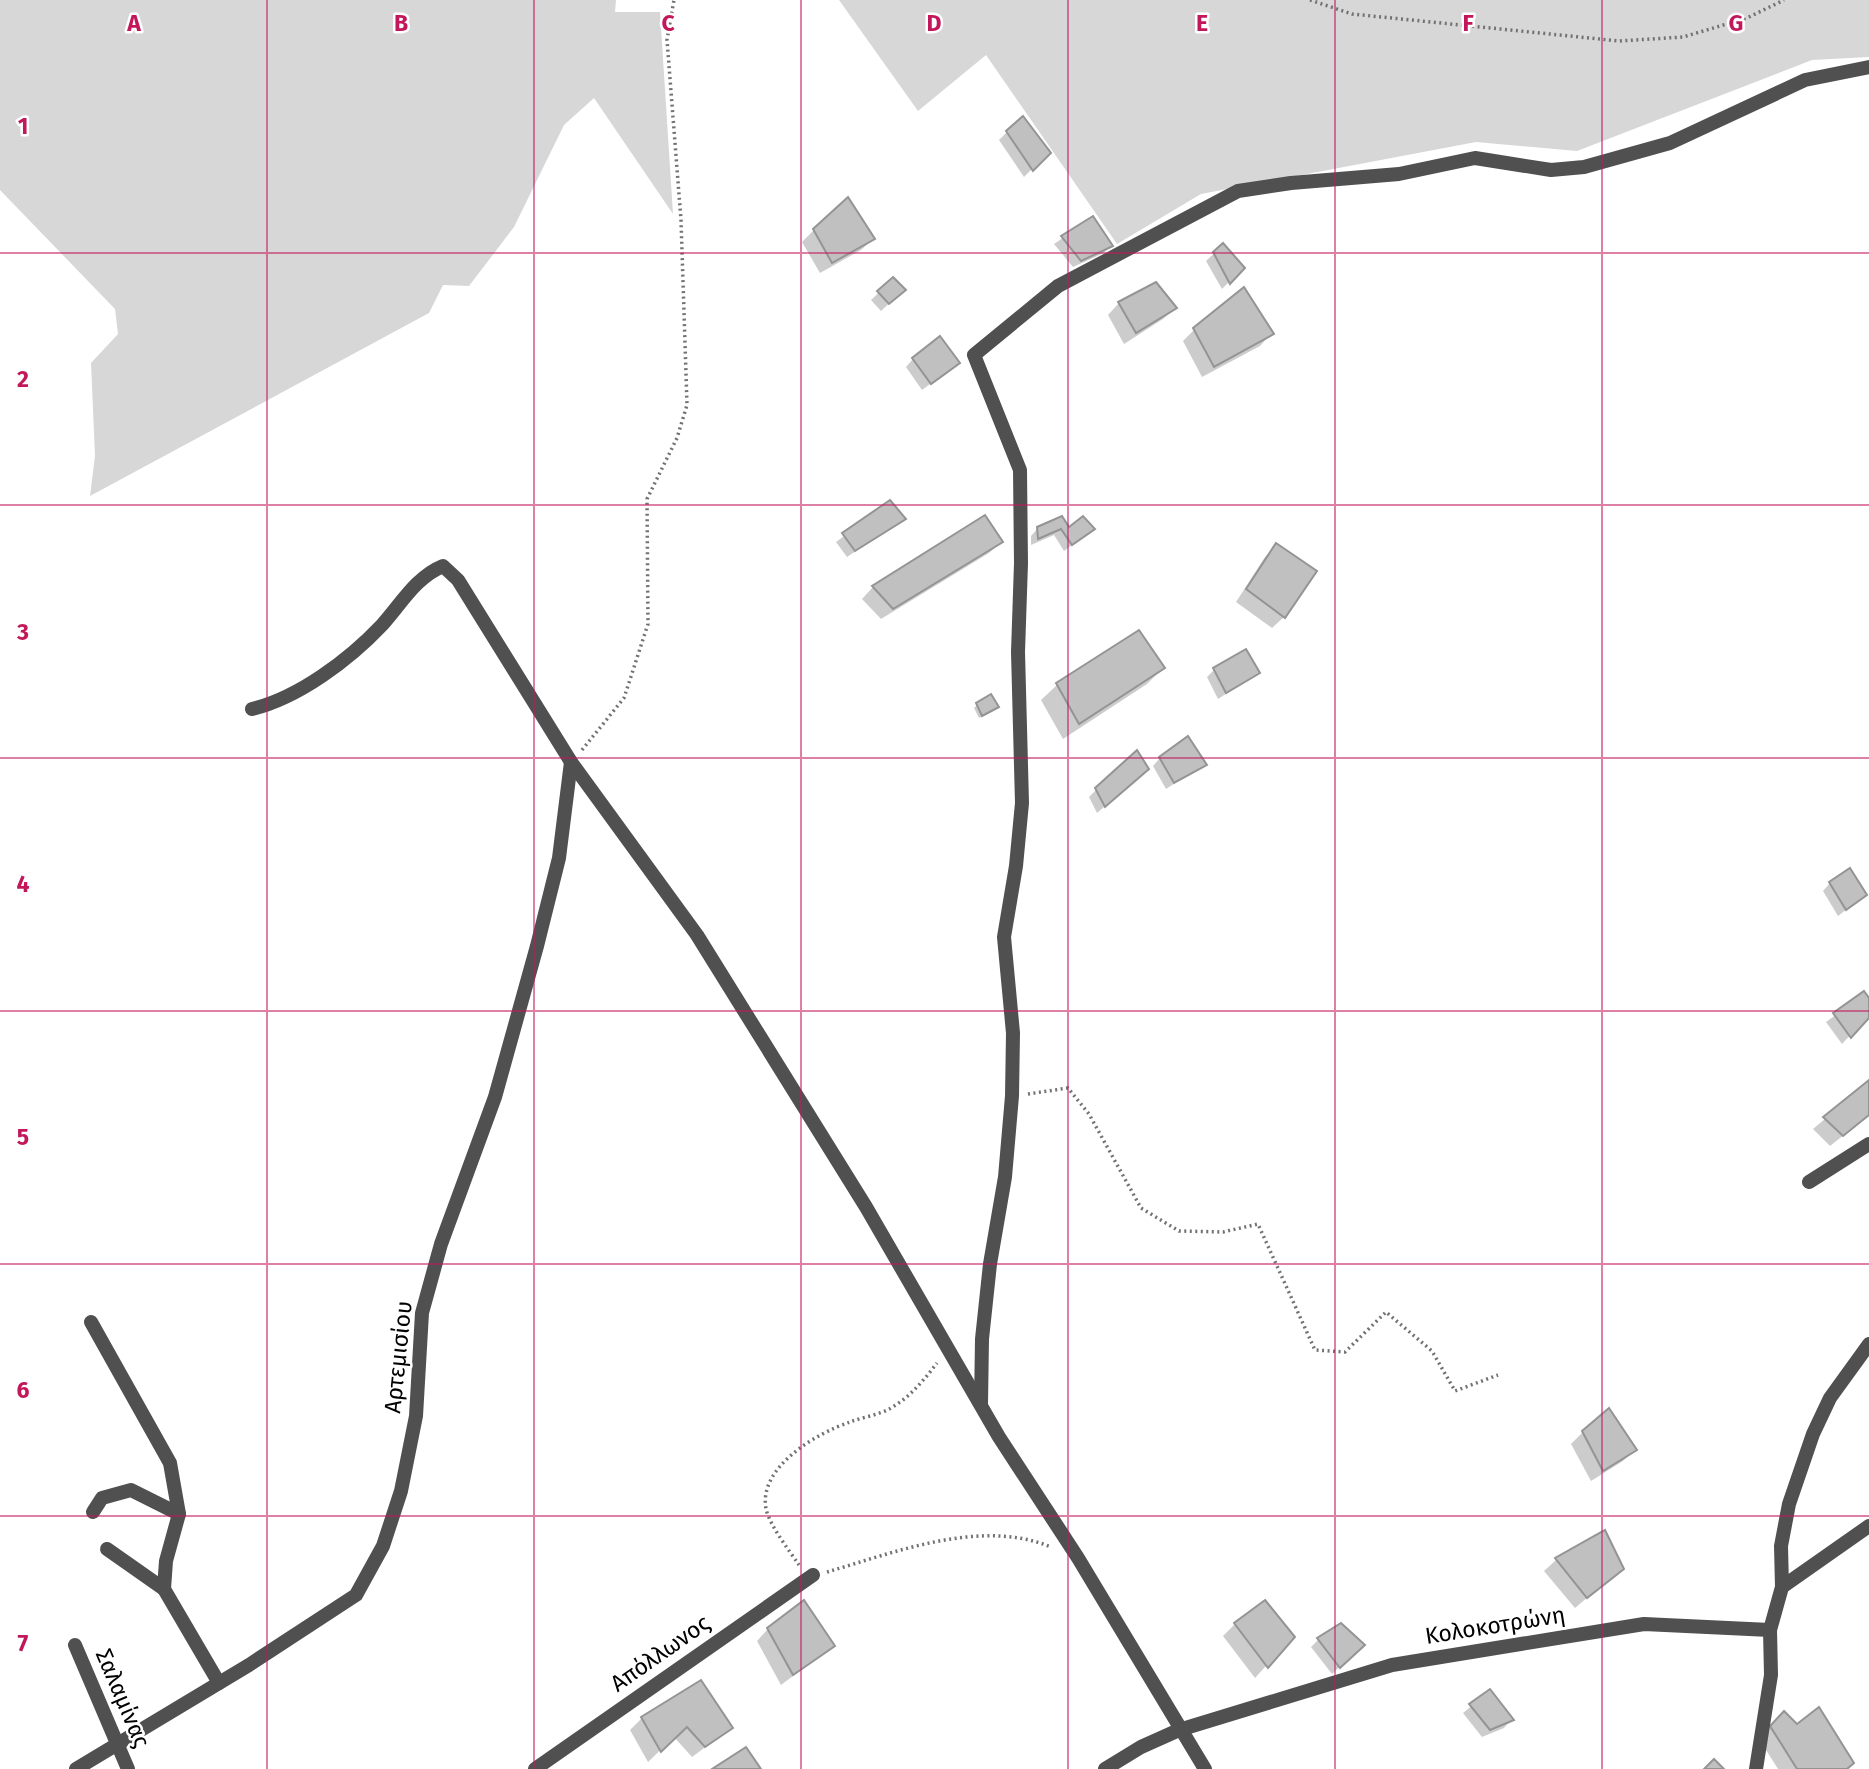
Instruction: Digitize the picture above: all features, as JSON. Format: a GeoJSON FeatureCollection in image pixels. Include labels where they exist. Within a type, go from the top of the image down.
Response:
{"type":"FeatureCollection","features":[{"type":"Feature","properties":{"kind":"street"},"geometry":{"type":"LineString","coordinates":[[981,1404],[982,1339],[990,1264],[1005,1177],[1012,1096],[1013,1033],[1004,937],[1016,866],[1022,803],[1018,652],[1020,470],[974,355],[1058,286],[1238,191],[1291,183],[1399,174],[1475,158],[1551,170],[1584,167],[1670,144],[1805,80],[1869,67]]}},
{"type":"Feature","properties":{"kind":"street"},"geometry":{"type":"LineString","coordinates":[[252,709],[274,704],[333,667],[380,627],[427,572],[443,566],[458,580],[571,762],[697,935],[866,1207],[981,1404],[1078,1558],[1205,1769]]}},
{"type":"Feature","properties":{"kind":"street","name":"Αρτεμισίου"},"geometry":{"type":"LineString","coordinates":[[76,1769],[219,1684],[356,1594],[383,1546],[401,1491],[416,1416],[422,1313],[441,1244],[495,1097],[537,946],[559,858],[571,762]]}},
{"type":"Feature","properties":{"kind":"street"},"geometry":{"type":"LineString","coordinates":[[1809,1182],[1869,1144]]}},
{"type":"Feature","properties":{"kind":"street"},"geometry":{"type":"LineString","coordinates":[[91,1322],[170,1463],[179,1514],[166,1561],[164,1589]]}},
{"type":"Feature","properties":{"kind":"street"},"geometry":{"type":"LineString","coordinates":[[1756,1769],[1771,1675],[1770,1630],[1782,1587],[1781,1546],[1789,1504],[1813,1434],[1830,1398],[1869,1344]]}},
{"type":"Feature","properties":{"kind":"street"},"geometry":{"type":"LineString","coordinates":[[93,1512],[102,1498],[131,1490],[179,1514]]}},
{"type":"Feature","properties":{"kind":"street"},"geometry":{"type":"LineString","coordinates":[[1782,1587],[1869,1526]]}},
{"type":"Feature","properties":{"kind":"street"},"geometry":{"type":"LineString","coordinates":[[107,1549],[164,1589],[219,1684]]}},
{"type":"Feature","properties":{"kind":"street","name":"Απόλλωνος"},"geometry":{"type":"LineString","coordinates":[[542,1767],[813,1575]]}},
{"type":"Feature","properties":{"kind":"street","name":"Κολοκοτρώνη"},"geometry":{"type":"LineString","coordinates":[[1105,1769],[1141,1747],[1180,1730],[1392,1665],[1644,1624],[1770,1630]]}},
{"type":"Feature","properties":{"kind":"street","name":"Σαλαμίνας"},"geometry":{"type":"LineString","coordinates":[[75,1645],[128,1769]]}},
{"type":"Feature","properties":{"kind":"path"},"geometry":{"type":"LineString","coordinates":[[571,762],[618,706],[648,624],[647,499],[677,438],[687,405],[681,220],[667,40],[674,0]]}},
{"type":"Feature","properties":{"kind":"path"},"geometry":{"type":"LineString","coordinates":[[1310,0],[1352,14],[1619,41],[1684,37],[1747,18],[1784,0]]}},
{"type":"Feature","properties":{"kind":"path"},"geometry":{"type":"LineString","coordinates":[[1012,1096],[1068,1088],[1089,1114],[1142,1208],[1179,1231],[1223,1231],[1258,1224],[1315,1350],[1345,1352],[1387,1312],[1433,1351],[1455,1391],[1498,1375]]}},
{"type":"Feature","properties":{"kind":"path"},"geometry":{"type":"LineString","coordinates":[[949,1347],[921,1384],[890,1409],[820,1435],[787,1461],[765,1491],[766,1511],[798,1564],[813,1575],[905,1550],[986,1535],[1041,1543],[1078,1558]]}},
{"type":"Feature","properties":{"kind":"shaded area"},"geometry":{"type":"Polygon","coordinates":[[[0,0],[616,0],[615,12],[660,12],[673,214],[594,98],[564,125],[514,227],[469,286],[443,285],[429,313],[90,496],[95,456],[91,363],[118,334],[115,309],[0,190],[0,0]]]}},
{"type":"Feature","properties":{"kind":"shaded area"},"geometry":{"type":"Polygon","coordinates":[[[839,0],[1869,0],[1869,57],[1812,60],[1577,151],[1476,142],[1201,194],[1117,244],[986,55],[918,111],[839,0]]]}},
{"type":"Feature","properties":{"kind":"building"},"geometry":{"type":"Polygon","coordinates":[[[1023,116],[1051,153],[1033,171],[1006,131],[1023,116]]]}},
{"type":"Feature","properties":{"kind":"building"},"geometry":{"type":"Polygon","coordinates":[[[848,197],[875,239],[832,263],[813,229],[848,197]]]}},
{"type":"Feature","properties":{"kind":"building"},"geometry":{"type":"Polygon","coordinates":[[[1093,216],[1113,246],[1081,261],[1061,236],[1093,216]]]}},
{"type":"Feature","properties":{"kind":"building"},"geometry":{"type":"Polygon","coordinates":[[[1223,243],[1245,268],[1230,284],[1213,252],[1223,243]]]}},
{"type":"Feature","properties":{"kind":"building"},"geometry":{"type":"Polygon","coordinates":[[[893,277],[906,290],[889,304],[877,291],[893,277]]]}},
{"type":"Feature","properties":{"kind":"building"},"geometry":{"type":"Polygon","coordinates":[[[1156,282],[1177,308],[1136,333],[1118,302],[1156,282]]]}},
{"type":"Feature","properties":{"kind":"building"},"geometry":{"type":"Polygon","coordinates":[[[1244,287],[1274,334],[1214,367],[1193,328],[1244,287]]]}},
{"type":"Feature","properties":{"kind":"building"},"geometry":{"type":"Polygon","coordinates":[[[940,336],[960,363],[931,384],[912,358],[940,336]]]}},
{"type":"Feature","properties":{"kind":"building"},"geometry":{"type":"Polygon","coordinates":[[[890,500],[906,519],[855,551],[842,533],[890,500]]]}},
{"type":"Feature","properties":{"kind":"building"},"geometry":{"type":"Polygon","coordinates":[[[985,515],[1003,542],[893,609],[872,586],[985,515]]]}},
{"type":"Feature","properties":{"kind":"building"},"geometry":{"type":"Polygon","coordinates":[[[1062,516],[1069,527],[1083,516],[1095,529],[1072,545],[1061,529],[1038,539],[1037,527],[1062,516]]]}},
{"type":"Feature","properties":{"kind":"building"},"geometry":{"type":"Polygon","coordinates":[[[1276,543],[1317,571],[1285,618],[1246,589],[1276,543]]]}},
{"type":"Feature","properties":{"kind":"building"},"geometry":{"type":"Polygon","coordinates":[[[1139,630],[1165,668],[1079,724],[1056,683],[1139,630]]]}},
{"type":"Feature","properties":{"kind":"building"},"geometry":{"type":"Polygon","coordinates":[[[1246,649],[1260,673],[1226,693],[1213,668],[1246,649]]]}},
{"type":"Feature","properties":{"kind":"building"},"geometry":{"type":"Polygon","coordinates":[[[991,694],[999,707],[982,716],[976,703],[991,694]]]}},
{"type":"Feature","properties":{"kind":"building"},"geometry":{"type":"Polygon","coordinates":[[[1188,736],[1207,765],[1174,783],[1159,757],[1188,736]]]}},
{"type":"Feature","properties":{"kind":"building"},"geometry":{"type":"Polygon","coordinates":[[[1137,750],[1149,769],[1105,807],[1095,788],[1137,750]]]}},
{"type":"Feature","properties":{"kind":"building"},"geometry":{"type":"Polygon","coordinates":[[[1850,868],[1867,895],[1846,910],[1829,882],[1850,868]]]}},
{"type":"Feature","properties":{"kind":"building"},"geometry":{"type":"Polygon","coordinates":[[[1864,991],[1869,998],[1869,1018],[1851,1038],[1833,1013],[1864,991]]]}},
{"type":"Feature","properties":{"kind":"building"},"geometry":{"type":"Polygon","coordinates":[[[1869,1080],[1869,1115],[1843,1136],[1823,1117],[1869,1080]]]}},
{"type":"Feature","properties":{"kind":"building"},"geometry":{"type":"Polygon","coordinates":[[[1609,1408],[1637,1450],[1603,1471],[1582,1431],[1609,1408]]]}},
{"type":"Feature","properties":{"kind":"building"},"geometry":{"type":"Polygon","coordinates":[[[1605,1530],[1624,1569],[1587,1598],[1555,1558],[1605,1530]]]}},
{"type":"Feature","properties":{"kind":"building"},"geometry":{"type":"Polygon","coordinates":[[[804,1600],[835,1646],[793,1675],[767,1628],[804,1600]]]}},
{"type":"Feature","properties":{"kind":"building"},"geometry":{"type":"Polygon","coordinates":[[[1265,1600],[1295,1637],[1268,1668],[1234,1623],[1265,1600]]]}},
{"type":"Feature","properties":{"kind":"building"},"geometry":{"type":"Polygon","coordinates":[[[1341,1623],[1365,1645],[1340,1668],[1317,1638],[1341,1623]]]}},
{"type":"Feature","properties":{"kind":"building"},"geometry":{"type":"Polygon","coordinates":[[[701,1680],[733,1728],[705,1747],[687,1727],[661,1752],[641,1717],[701,1680]]]}},
{"type":"Feature","properties":{"kind":"building"},"geometry":{"type":"Polygon","coordinates":[[[1490,1689],[1514,1720],[1490,1730],[1469,1704],[1490,1689]]]}},
{"type":"Feature","properties":{"kind":"building"},"geometry":{"type":"Polygon","coordinates":[[[1819,1707],[1854,1763],[1847,1769],[1797,1769],[1770,1726],[1784,1711],[1797,1724],[1819,1707]]]}},
{"type":"Feature","properties":{"kind":"building"},"geometry":{"type":"Polygon","coordinates":[[[746,1747],[761,1769],[712,1769],[746,1747]]]}},
{"type":"Feature","properties":{"kind":"building"},"geometry":{"type":"Polygon","coordinates":[[[1714,1759],[1724,1769],[1704,1769],[1714,1759]]]}}]}
